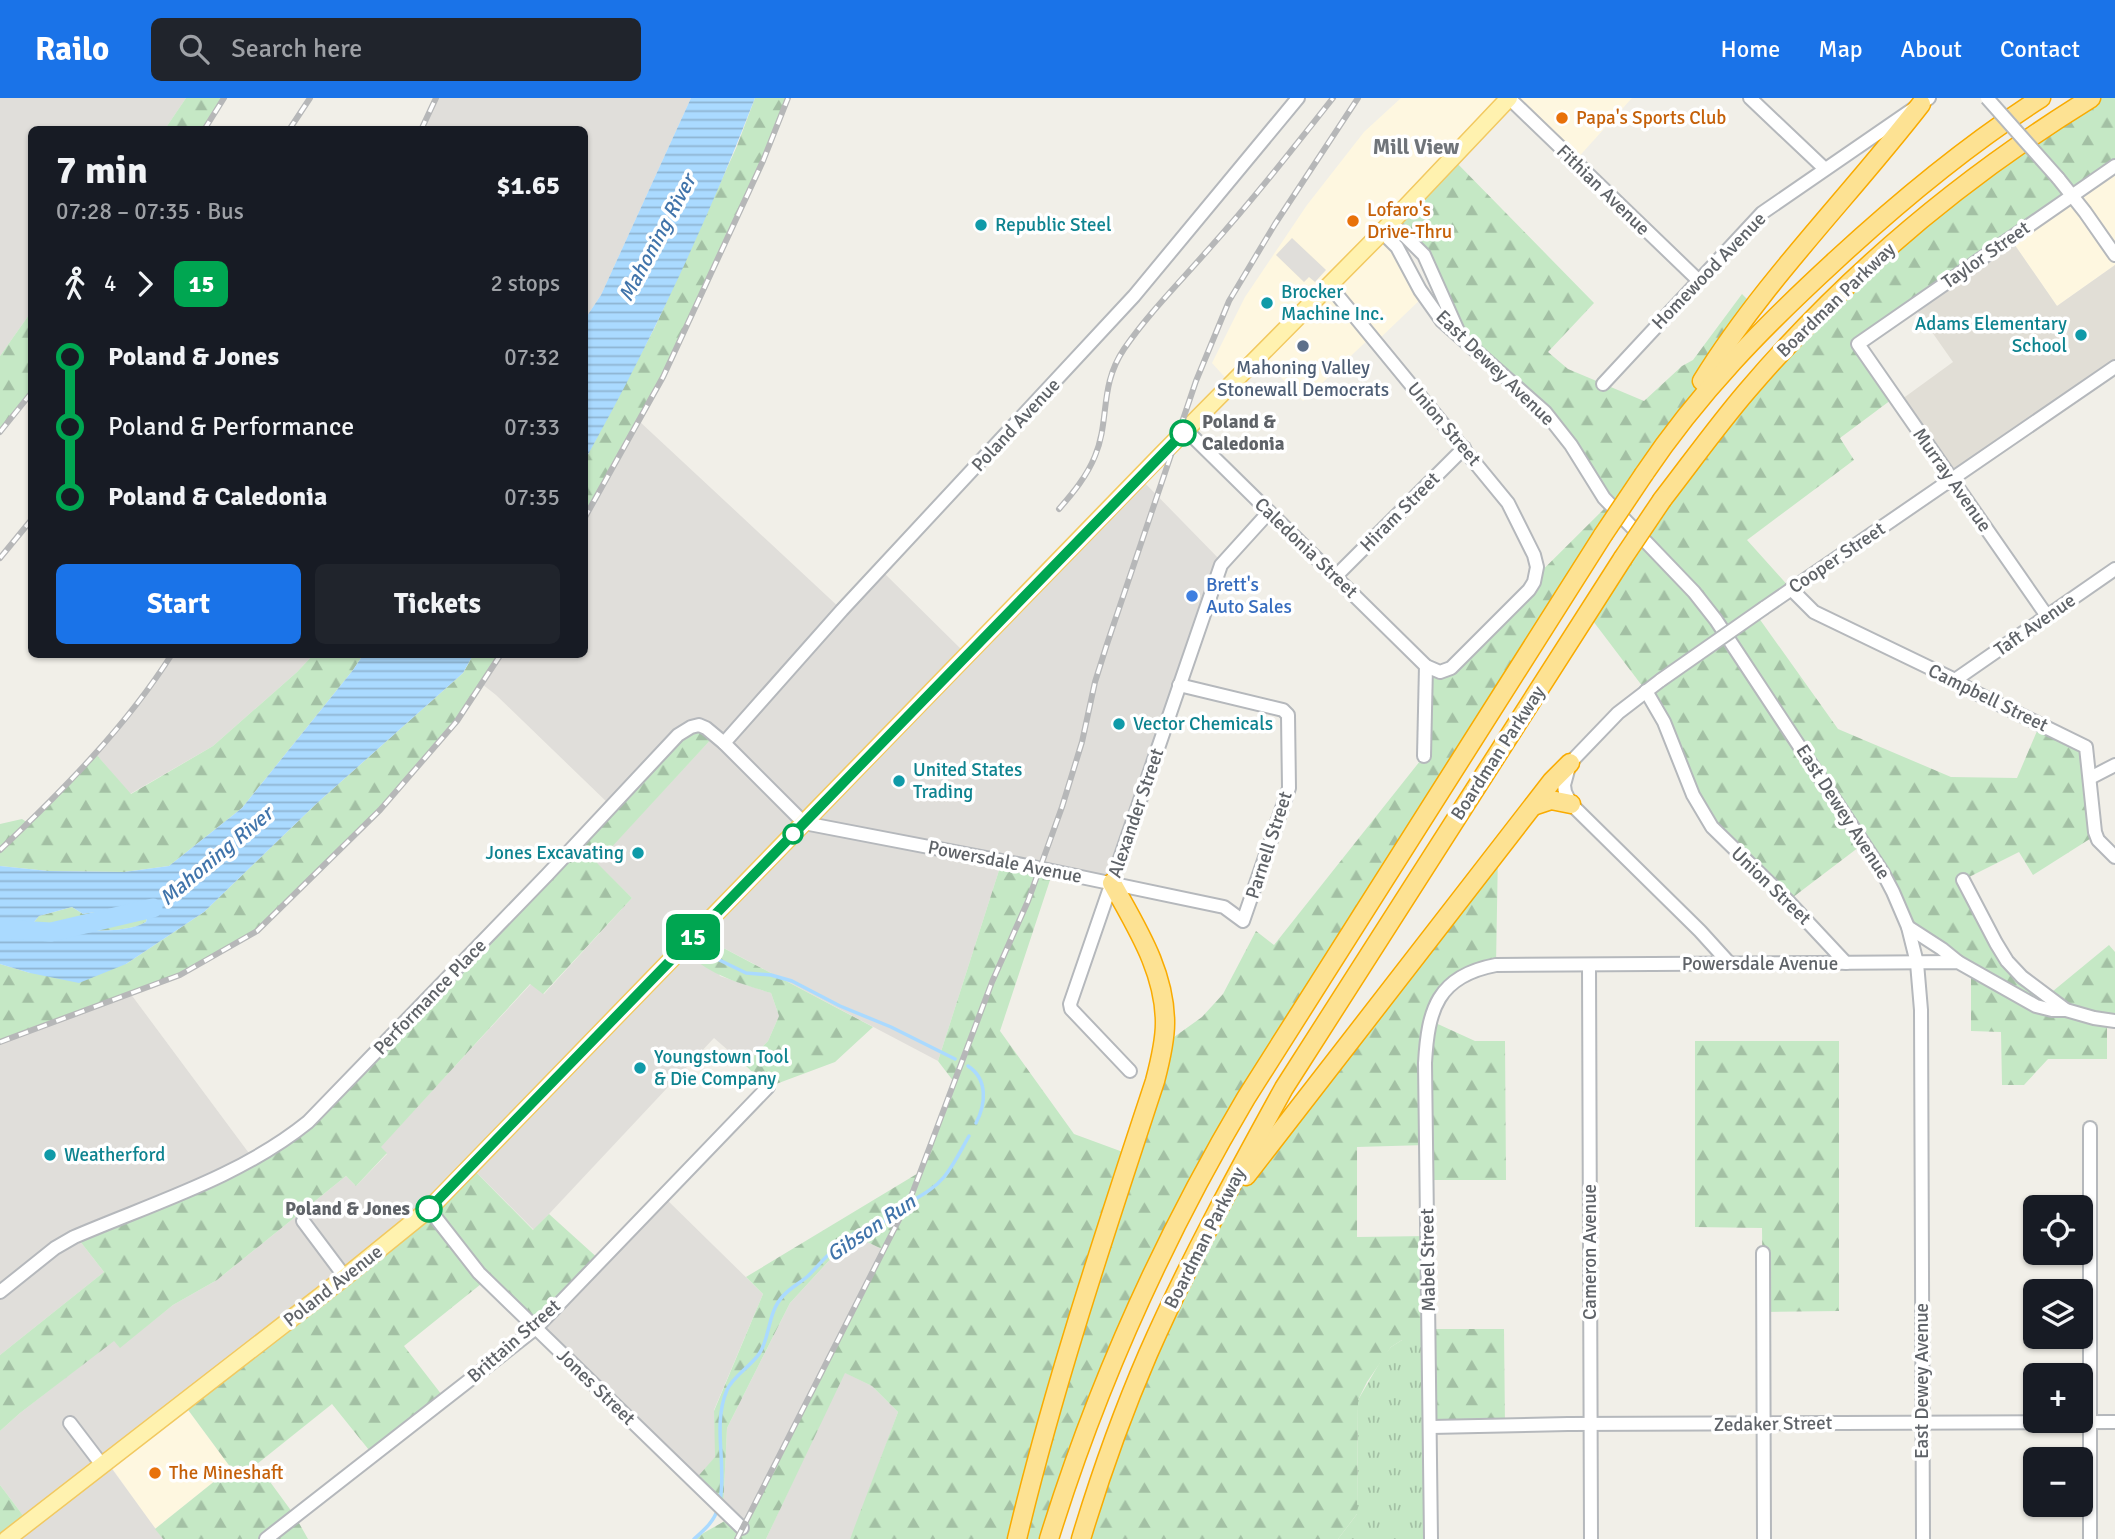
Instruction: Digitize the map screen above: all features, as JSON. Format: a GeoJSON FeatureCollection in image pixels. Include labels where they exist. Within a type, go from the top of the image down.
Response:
{"type":"FeatureCollection","features":[{"type":"Feature","properties":{"kind":"highway","name":"Boardman Parkway"},"geometry":{"type":"LineString","coordinates":[[1049,1539],[1105,1377],[1137,1304],[1193,1191],[1246,1098],[1655,457],[1717,377],[1754,337],[1815,279],[1915,191],[1988,134],[2041,98]]}},
{"type":"Feature","properties":{"kind":"highway","name":"Boardman Parkway"},"geometry":{"type":"LineString","coordinates":[[1081,1539],[1107,1460],[1147,1355],[1203,1240],[1284,1088],[1661,500],[1749,389],[1854,280],[1903,235],[1968,182],[2091,98]]}},
{"type":"Feature","properties":{"kind":"highway"},"geometry":{"type":"LineString","coordinates":[[1655,457],[1714,363],[1777,277],[1925,101]]}},
{"type":"Feature","properties":{"kind":"highway"},"geometry":{"type":"LineString","coordinates":[[1203,1240],[1247,1174],[1552,781],[1570,763]]}},
{"type":"Feature","properties":{"kind":"highway"},"geometry":{"type":"LineString","coordinates":[[1533,806],[1551,800],[1571,804]]}},
{"type":"Feature","properties":{"kind":"highway"},"geometry":{"type":"LineString","coordinates":[[1017,1539],[1068,1348],[1155,1081],[1162,1052],[1165,1024],[1158,975],[1146,945],[1112,883]]}},
{"type":"Feature","properties":{"kind":"main road","name":"Poland Avenue"},"geometry":{"type":"LineString","coordinates":[[7,1539],[429,1209],[1186,430],[1387,227],[1509,98]]}},
{"type":"Feature","properties":{"kind":"street","name":"Poland Avenue"},"geometry":{"type":"LineString","coordinates":[[724,743],[842,610],[1134,296],[1298,98]]}},
{"type":"Feature","properties":{"kind":"street","name":"Fithian Avenue"},"geometry":{"type":"LineString","coordinates":[[1509,98],[1698,280]]}},
{"type":"Feature","properties":{"kind":"street"},"geometry":{"type":"LineString","coordinates":[[1751,98],[1825,169]]}},
{"type":"Feature","properties":{"kind":"street"},"geometry":{"type":"LineString","coordinates":[[1987,98],[2072,195],[2115,255]]}},
{"type":"Feature","properties":{"kind":"street","name":"Homewood Avenue"},"geometry":{"type":"LineString","coordinates":[[1603,383],[1762,213],[1925,101]]}},
{"type":"Feature","properties":{"kind":"street","name":"Taylor Street"},"geometry":{"type":"LineString","coordinates":[[1858,344],[2115,166]]}},
{"type":"Feature","properties":{"kind":"street"},"geometry":{"type":"LineString","coordinates":[[1387,227],[1424,255],[1461,338]]}},
{"type":"Feature","properties":{"kind":"street","name":"East Dewey Avenue"},"geometry":{"type":"LineString","coordinates":[[1387,227],[1420,290],[1442,321],[1545,412],[1571,445],[1604,498],[1694,592],[1716,620],[1894,892],[1908,927],[1917,963],[1921,1010],[1923,1539]]}},
{"type":"Feature","properties":{"kind":"street","name":"Union Street"},"geometry":{"type":"LineString","coordinates":[[1329,285],[1512,507],[1534,555],[1537,574],[1529,590],[1451,668],[1440,672],[1426,666]]}},
{"type":"Feature","properties":{"kind":"street","name":"Murray Avenue"},"geometry":{"type":"LineString","coordinates":[[1858,344],[2047,616]]}},
{"type":"Feature","properties":{"kind":"street","name":"Cooper Street"},"geometry":{"type":"LineString","coordinates":[[1570,763],[1618,713],[1661,680],[2115,367]]}},
{"type":"Feature","properties":{"kind":"street","name":"Caledonia Street"},"geometry":{"type":"LineString","coordinates":[[1186,430],[1426,666]]}},
{"type":"Feature","properties":{"kind":"street","name":"Hiram Street"},"geometry":{"type":"LineString","coordinates":[[1336,576],[1464,448]]}},
{"type":"Feature","properties":{"kind":"street","name":"Alexander Street"},"geometry":{"type":"LineString","coordinates":[[1130,1071],[1070,1007],[1221,565],[1269,512]]}},
{"type":"Feature","properties":{"kind":"street","name":"Taft Avenue"},"geometry":{"type":"LineString","coordinates":[[1955,680],[2115,569]]}},
{"type":"Feature","properties":{"kind":"street","name":"Campbell Street"},"geometry":{"type":"LineString","coordinates":[[1791,589],[1814,612],[2086,747],[2095,832],[2115,857]]}},
{"type":"Feature","properties":{"kind":"street"},"geometry":{"type":"LineString","coordinates":[[1424,756],[1426,666]]}},
{"type":"Feature","properties":{"kind":"street","name":"Parnell Street"},"geometry":{"type":"LineString","coordinates":[[1179,685],[1283,710],[1288,715],[1289,788],[1243,921]]}},
{"type":"Feature","properties":{"kind":"street","name":"Union Street"},"geometry":{"type":"LineString","coordinates":[[1646,691],[1664,722],[1693,795],[1713,827],[1846,963]]}},
{"type":"Feature","properties":{"kind":"street","name":"Performance Place"},"geometry":{"type":"LineString","coordinates":[[0,1292],[55,1248],[74,1237],[233,1170],[254,1160],[292,1134],[325,1106],[678,735],[691,727],[699,725],[706,728],[724,743],[804,823]]}},
{"type":"Feature","properties":{"kind":"street"},"geometry":{"type":"LineString","coordinates":[[1570,763],[1564,785],[1571,804],[1700,930],[1730,964]]}},
{"type":"Feature","properties":{"kind":"street"},"geometry":{"type":"LineString","coordinates":[[2090,778],[2115,765]]}},
{"type":"Feature","properties":{"kind":"street","name":"Powersdale Avenue"},"geometry":{"type":"LineString","coordinates":[[804,823],[1224,907],[1243,921]]}},
{"type":"Feature","properties":{"kind":"street"},"geometry":{"type":"LineString","coordinates":[[1963,880],[2007,961],[2022,977],[2066,1010]]}},
{"type":"Feature","properties":{"kind":"street"},"geometry":{"type":"LineString","coordinates":[[1908,927],[1958,962],[2036,1006],[2115,1021]]}},
{"type":"Feature","properties":{"kind":"street","name":"Powersdale Avenue"},"geometry":{"type":"LineString","coordinates":[[1449,987],[1475,971],[1496,965],[1958,962]]}},
{"type":"Feature","properties":{"kind":"street","name":"Cameron Avenue"},"geometry":{"type":"LineString","coordinates":[[1589,965],[1591,1539]]}},
{"type":"Feature","properties":{"kind":"street","name":"Mabel Street"},"geometry":{"type":"LineString","coordinates":[[1431,1539],[1425,1063],[1429,1020],[1438,1000],[1449,987]]}},
{"type":"Feature","properties":{"kind":"street","name":"Brittain Street"},"geometry":{"type":"LineString","coordinates":[[266,1539],[536,1328],[768,1087]]}},
{"type":"Feature","properties":{"kind":"street"},"geometry":{"type":"LineString","coordinates":[[2090,1128],[2091,1363]]}},
{"type":"Feature","properties":{"kind":"street","name":"Jones Street"},"geometry":{"type":"LineString","coordinates":[[429,1209],[479,1273],[742,1528]]}},
{"type":"Feature","properties":{"kind":"street"},"geometry":{"type":"LineString","coordinates":[[303,1221],[345,1276]]}},
{"type":"Feature","properties":{"kind":"street"},"geometry":{"type":"LineString","coordinates":[[1763,1253],[1764,1539]]}},
{"type":"Feature","properties":{"kind":"street","name":"Zedaker Street"},"geometry":{"type":"LineString","coordinates":[[1431,1427],[2023,1422]]}},
{"type":"Feature","properties":{"kind":"street","name":"Zedaker Street"},"geometry":{"type":"LineString","coordinates":[[2093,1422],[2115,1422]]}},
{"type":"Feature","properties":{"kind":"street"},"geometry":{"type":"LineString","coordinates":[[69,1423],[102,1465]]}},
{"type":"Feature","properties":{"kind":"street"},"geometry":{"type":"LineString","coordinates":[[2090,1539],[2091,1433]]}},
{"type":"Feature","properties":{"kind":"shaded area"},"geometry":{"type":"Polygon","coordinates":[[[0,98],[186,98],[167,126],[28,126],[28,316],[0,356],[0,98]]]}},
{"type":"Feature","properties":{"kind":"shaded area"},"geometry":{"type":"Polygon","coordinates":[[[436,98],[691,98],[601,295],[588,314],[588,126],[423,126],[436,98]]]}},
{"type":"Feature","properties":{"kind":"shaded area"},"geometry":{"type":"Polygon","coordinates":[[[1401,98],[1632,98],[1574,162],[1509,99],[1383,231],[1424,296],[1376,342],[1371,337],[1303,401],[1260,355],[1231,384],[1212,363],[1245,297],[1307,205],[1364,132],[1401,98]]]}},
{"type":"Feature","properties":{"kind":"shaded area"},"geometry":{"type":"Polygon","coordinates":[[[2115,166],[2115,265],[2057,306],[2010,238],[2115,166]]]}},
{"type":"Feature","properties":{"kind":"shaded area"},"geometry":{"type":"Polygon","coordinates":[[[1292,238],[1326,270],[1315,282],[1309,277],[1304,282],[1276,255],[1292,238]]]}},
{"type":"Feature","properties":{"kind":"shaded area"},"geometry":{"type":"Polygon","coordinates":[[[2010,238],[2057,306],[2115,265],[2115,367],[1952,479],[1898,402],[1953,362],[1913,305],[2010,238]]]}},
{"type":"Feature","properties":{"kind":"shaded area"},"geometry":{"type":"Polygon","coordinates":[[[639,421],[842,610],[881,570],[967,655],[1139,477],[1223,563],[1112,883],[1002,861],[938,1061],[697,934],[720,976],[771,993],[779,1016],[768,1041],[745,1065],[714,1038],[534,1230],[471,1167],[107,1462],[163,1539],[7,1539],[28,1522],[0,1485],[0,1431],[114,1340],[120,1347],[173,1305],[217,1280],[346,1176],[356,1186],[387,1154],[380,1147],[531,984],[544,994],[632,898],[596,863],[714,736],[611,806],[482,684],[499,658],[588,658],[588,514],[639,421]]]}},
{"type":"Feature","properties":{"kind":"shaded area"},"geometry":{"type":"Polygon","coordinates":[[[170,658],[310,658],[213,746],[130,794],[95,753],[122,723],[170,658]]]}},
{"type":"Feature","properties":{"kind":"shaded area"},"geometry":{"type":"Polygon","coordinates":[[[130,993],[254,1160],[76,1236],[104,1272],[0,1355],[0,1042],[130,993]]]}},
{"type":"Feature","properties":{"kind":"shaded area"},"geometry":{"type":"Polygon","coordinates":[[[663,1196],[763,1294],[714,1410],[716,1457],[693,1482],[536,1328],[663,1196]]]}},
{"type":"Feature","properties":{"kind":"shaded area"},"geometry":{"type":"Polygon","coordinates":[[[863,1240],[884,1250],[743,1529],[723,1511],[727,1428],[790,1303],[837,1252],[863,1240]]]}},
{"type":"Feature","properties":{"kind":"shaded area"},"geometry":{"type":"Polygon","coordinates":[[[844,1372],[872,1386],[898,1412],[850,1539],[766,1539],[844,1372]]]}},
{"type":"Feature","properties":{"kind":"shaded area"},"geometry":{"type":"Polygon","coordinates":[[[183,1403],[231,1468],[155,1529],[107,1461],[183,1403]]]}},
{"type":"Feature","properties":{"kind":"green space"},"geometry":{"type":"Polygon","coordinates":[[[186,98],[224,98],[206,126],[167,126],[186,98]]]}},
{"type":"Feature","properties":{"kind":"green space"},"geometry":{"type":"Polygon","coordinates":[[[755,98],[788,98],[763,161],[663,377],[588,514],[588,454],[655,327],[737,146],[755,98]]]}},
{"type":"Feature","properties":{"kind":"green space"},"geometry":{"type":"Polygon","coordinates":[[[2091,98],[2115,98],[2115,166],[1858,344],[1895,397],[1840,438],[1854,460],[1747,540],[1791,589],[1756,614],[1838,729],[1951,777],[2017,778],[2040,724],[2079,743],[2096,835],[2033,875],[2019,852],[1963,880],[1996,943],[2047,996],[2109,945],[2115,952],[2115,1021],[2107,1020],[2107,1059],[2048,1059],[2024,1085],[2002,1085],[2001,1032],[1971,1031],[1971,970],[1908,927],[1863,844],[1788,901],[1722,839],[1646,691],[1587,613],[1662,500],[1854,280],[2091,98]]]}},
{"type":"Feature","properties":{"kind":"green space"},"geometry":{"type":"Polygon","coordinates":[[[1452,158],[1594,303],[1548,352],[1568,369],[1644,401],[1682,366],[1693,360],[1742,294],[1755,307],[1714,363],[1193,1191],[1049,1539],[850,1539],[898,1412],[872,1386],[845,1373],[766,1539],[693,1539],[730,1518],[744,1529],[884,1250],[863,1240],[837,1252],[790,1303],[727,1428],[723,1511],[693,1482],[715,1457],[714,1411],[763,1294],[746,1277],[920,1172],[954,1082],[938,1061],[1002,861],[1053,871],[1000,1031],[1074,1134],[1131,1155],[1163,1045],[1202,1017],[1223,994],[1256,931],[1274,945],[1424,756],[1426,666],[1440,672],[1609,504],[1571,445],[1461,338],[1435,279],[1391,222],[1452,158]]]}},
{"type":"Feature","properties":{"kind":"green space"},"geometry":{"type":"Polygon","coordinates":[[[28,316],[28,396],[0,432],[0,356],[28,316]]]}},
{"type":"Feature","properties":{"kind":"green space"},"geometry":{"type":"Polygon","coordinates":[[[310,658],[361,658],[242,808],[169,866],[124,872],[48,871],[0,866],[0,824],[22,819],[28,823],[95,753],[131,794],[213,746],[310,658]]]}},
{"type":"Feature","properties":{"kind":"green space"},"geometry":{"type":"Polygon","coordinates":[[[471,658],[499,658],[457,721],[380,810],[257,931],[180,975],[0,1042],[0,964],[30,973],[126,964],[204,912],[316,804],[463,673],[471,658]]]}},
{"type":"Feature","properties":{"kind":"green space"},"geometry":{"type":"Polygon","coordinates":[[[691,727],[715,735],[597,863],[632,898],[543,994],[530,984],[381,1147],[387,1153],[356,1186],[346,1176],[217,1280],[173,1305],[120,1348],[114,1341],[0,1431],[0,1355],[104,1272],[76,1236],[204,1183],[292,1134],[691,727]]]}},
{"type":"Feature","properties":{"kind":"green space"},"geometry":{"type":"Polygon","coordinates":[[[1498,851],[1496,965],[1460,978],[1429,1020],[1475,1041],[1505,1041],[1506,1180],[1427,1180],[1426,1145],[1357,1147],[1357,1237],[1428,1236],[1430,1329],[1504,1329],[1505,1426],[1431,1427],[1429,1340],[1402,1340],[1391,1347],[1358,1400],[1357,1514],[1338,1539],[1081,1539],[1147,1355],[1247,1174],[1498,851]]]}},
{"type":"Feature","properties":{"kind":"green space"},"geometry":{"type":"Polygon","coordinates":[[[72,907],[83,914],[137,913],[147,918],[146,922],[136,926],[109,930],[35,926],[34,922],[39,916],[72,907]]]}},
{"type":"Feature","properties":{"kind":"green space"},"geometry":{"type":"Polygon","coordinates":[[[697,934],[873,1027],[835,1062],[768,1087],[745,1065],[768,1041],[779,1016],[771,993],[724,977],[692,958],[682,949],[697,934]]]}},
{"type":"Feature","properties":{"kind":"green space"},"geometry":{"type":"Polygon","coordinates":[[[1695,1041],[1839,1041],[1839,1311],[1763,1312],[1762,1228],[1695,1227],[1695,1041]]]}},
{"type":"Feature","properties":{"kind":"green space"},"geometry":{"type":"Polygon","coordinates":[[[470,1166],[533,1230],[549,1214],[601,1261],[536,1328],[486,1280],[404,1346],[445,1399],[373,1455],[332,1404],[257,1464],[295,1516],[308,1539],[163,1539],[155,1529],[231,1468],[183,1403],[470,1166]]]}},
{"type":"Feature","properties":{"kind":"green space"},"geometry":{"type":"Polygon","coordinates":[[[1402,1340],[1430,1340],[1431,1539],[1338,1539],[1357,1514],[1358,1400],[1383,1357],[1391,1347],[1402,1340]]]}},
{"type":"Feature","properties":{"kind":"green space"},"geometry":{"type":"Polygon","coordinates":[[[0,1485],[28,1522],[0,1539],[0,1485]]]}},
{"type":"Feature","properties":{"kind":"water"},"geometry":{"type":"Polygon","coordinates":[[[691,98],[755,98],[676,282],[588,454],[588,314],[601,295],[691,98]]]}},
{"type":"Feature","properties":{"kind":"water"},"geometry":{"type":"Polygon","coordinates":[[[361,658],[471,658],[463,673],[316,804],[204,912],[126,964],[79,983],[0,964],[0,866],[48,871],[124,872],[169,866],[242,808],[361,658]],[[72,907],[39,916],[34,922],[39,928],[109,930],[136,926],[146,922],[147,918],[137,913],[83,914],[72,907]]]}},
{"type":"Feature","properties":{"kind":"waterway","name":"Mahoning River"},"geometry":{"type":"LineString","coordinates":[[0,929],[51,932],[153,908]]}},
{"type":"Feature","properties":{"kind":"waterway","name":"Gibson Run"},"geometry":{"type":"LineString","coordinates":[[703,952],[746,973],[771,975],[792,981],[955,1059]]}},
{"type":"Feature","properties":{"kind":"waterway","name":"Gibson Run"},"geometry":{"type":"LineString","coordinates":[[968,1066],[979,1078],[983,1092],[982,1108],[976,1123]]}},
{"type":"Feature","properties":{"kind":"waterway","name":"Gibson Run"},"geometry":{"type":"LineString","coordinates":[[720,1501],[720,1431],[723,1403],[730,1385],[763,1347],[778,1303],[848,1237],[880,1225],[898,1209],[938,1183],[951,1168],[969,1136]]}},
{"type":"Feature","properties":{"kind":"waterway","name":"Gibson Run"},"geometry":{"type":"LineString","coordinates":[[694,1539],[711,1522],[718,1508]]}},
{"type":"Feature","properties":{"kind":"railway"},"geometry":{"type":"LineString","coordinates":[[206,126],[224,98]]}},
{"type":"Feature","properties":{"kind":"railway"},"geometry":{"type":"LineString","coordinates":[[292,126],[310,98]]}},
{"type":"Feature","properties":{"kind":"railway"},"geometry":{"type":"LineString","coordinates":[[423,126],[436,98]]}},
{"type":"Feature","properties":{"kind":"railway"},"geometry":{"type":"LineString","coordinates":[[588,512],[663,377],[763,161],[788,98]]}},
{"type":"Feature","properties":{"kind":"railway"},"geometry":{"type":"LineString","coordinates":[[1059,509],[1084,477],[1095,456],[1100,443],[1111,376],[1124,349],[1153,311],[1255,195],[1333,98]]}},
{"type":"Feature","properties":{"kind":"railway"},"geometry":{"type":"LineString","coordinates":[[737,1539],[912,1194],[992,982],[1028,901],[1062,807],[1107,644],[1196,381],[1229,301],[1275,224],[1358,98]]}},
{"type":"Feature","properties":{"kind":"railway"},"geometry":{"type":"LineString","coordinates":[[0,432],[28,397]]}},
{"type":"Feature","properties":{"kind":"railway"},"geometry":{"type":"LineString","coordinates":[[0,558],[28,524]]}},
{"type":"Feature","properties":{"kind":"railway"},"geometry":{"type":"LineString","coordinates":[[0,850],[69,782],[113,733],[169,658]]}},
{"type":"Feature","properties":{"kind":"railway"},"geometry":{"type":"LineString","coordinates":[[0,1042],[180,975],[257,931],[380,810],[457,721],[498,658]]}},
{"type":"Feature","properties":{"kind":"bus line","name":"15"},"geometry":{"type":"LineString","coordinates":[[429,1209],[1183,433]]}},
{"type":"Feature","properties":{"kind":"place","name":"Papa's Sports Club"},"geometry":{"type":"Point","coordinates":[1562,118]}},
{"type":"Feature","properties":{"kind":"place","name":"Lofaro's Drive-Thru"},"geometry":{"type":"Point","coordinates":[1353,221]}},
{"type":"Feature","properties":{"kind":"place","name":"Republic Steel"},"geometry":{"type":"Point","coordinates":[981,225]}},
{"type":"Feature","properties":{"kind":"place","name":"Brocker Machine Inc."},"geometry":{"type":"Point","coordinates":[1267,303]}},
{"type":"Feature","properties":{"kind":"place","name":"Adams Elementary School"},"geometry":{"type":"Point","coordinates":[2081,335]}},
{"type":"Feature","properties":{"kind":"place","name":"Mahoning Valley Stonewall Democrats"},"geometry":{"type":"Point","coordinates":[1303,346]}},
{"type":"Feature","properties":{"kind":"place","name":"Poland & Caledonia"},"geometry":{"type":"Point","coordinates":[1183,433]}},
{"type":"Feature","properties":{"kind":"place","name":"Brett's Auto Sales"},"geometry":{"type":"Point","coordinates":[1192,596]}},
{"type":"Feature","properties":{"kind":"place","name":"Vector Chemicals"},"geometry":{"type":"Point","coordinates":[1119,724]}},
{"type":"Feature","properties":{"kind":"place","name":"United States Trading"},"geometry":{"type":"Point","coordinates":[899,781]}},
{"type":"Feature","properties":{"kind":"place","name":"Jones Excavating"},"geometry":{"type":"Point","coordinates":[638,853]}},
{"type":"Feature","properties":{"kind":"place","name":"Youngstown Tool & Die Company"},"geometry":{"type":"Point","coordinates":[640,1068]}},
{"type":"Feature","properties":{"kind":"place","name":"Weatherford"},"geometry":{"type":"Point","coordinates":[50,1155]}},
{"type":"Feature","properties":{"kind":"place","name":"Poland & Jones"},"geometry":{"type":"Point","coordinates":[429,1209]}},
{"type":"Feature","properties":{"kind":"place","name":"The Mineshaft"},"geometry":{"type":"Point","coordinates":[155,1473]}},
{"type":"Feature","properties":{"kind":"district","name":"Mill View"},"geometry":{"type":"Point","coordinates":[1416,147]}}]}
